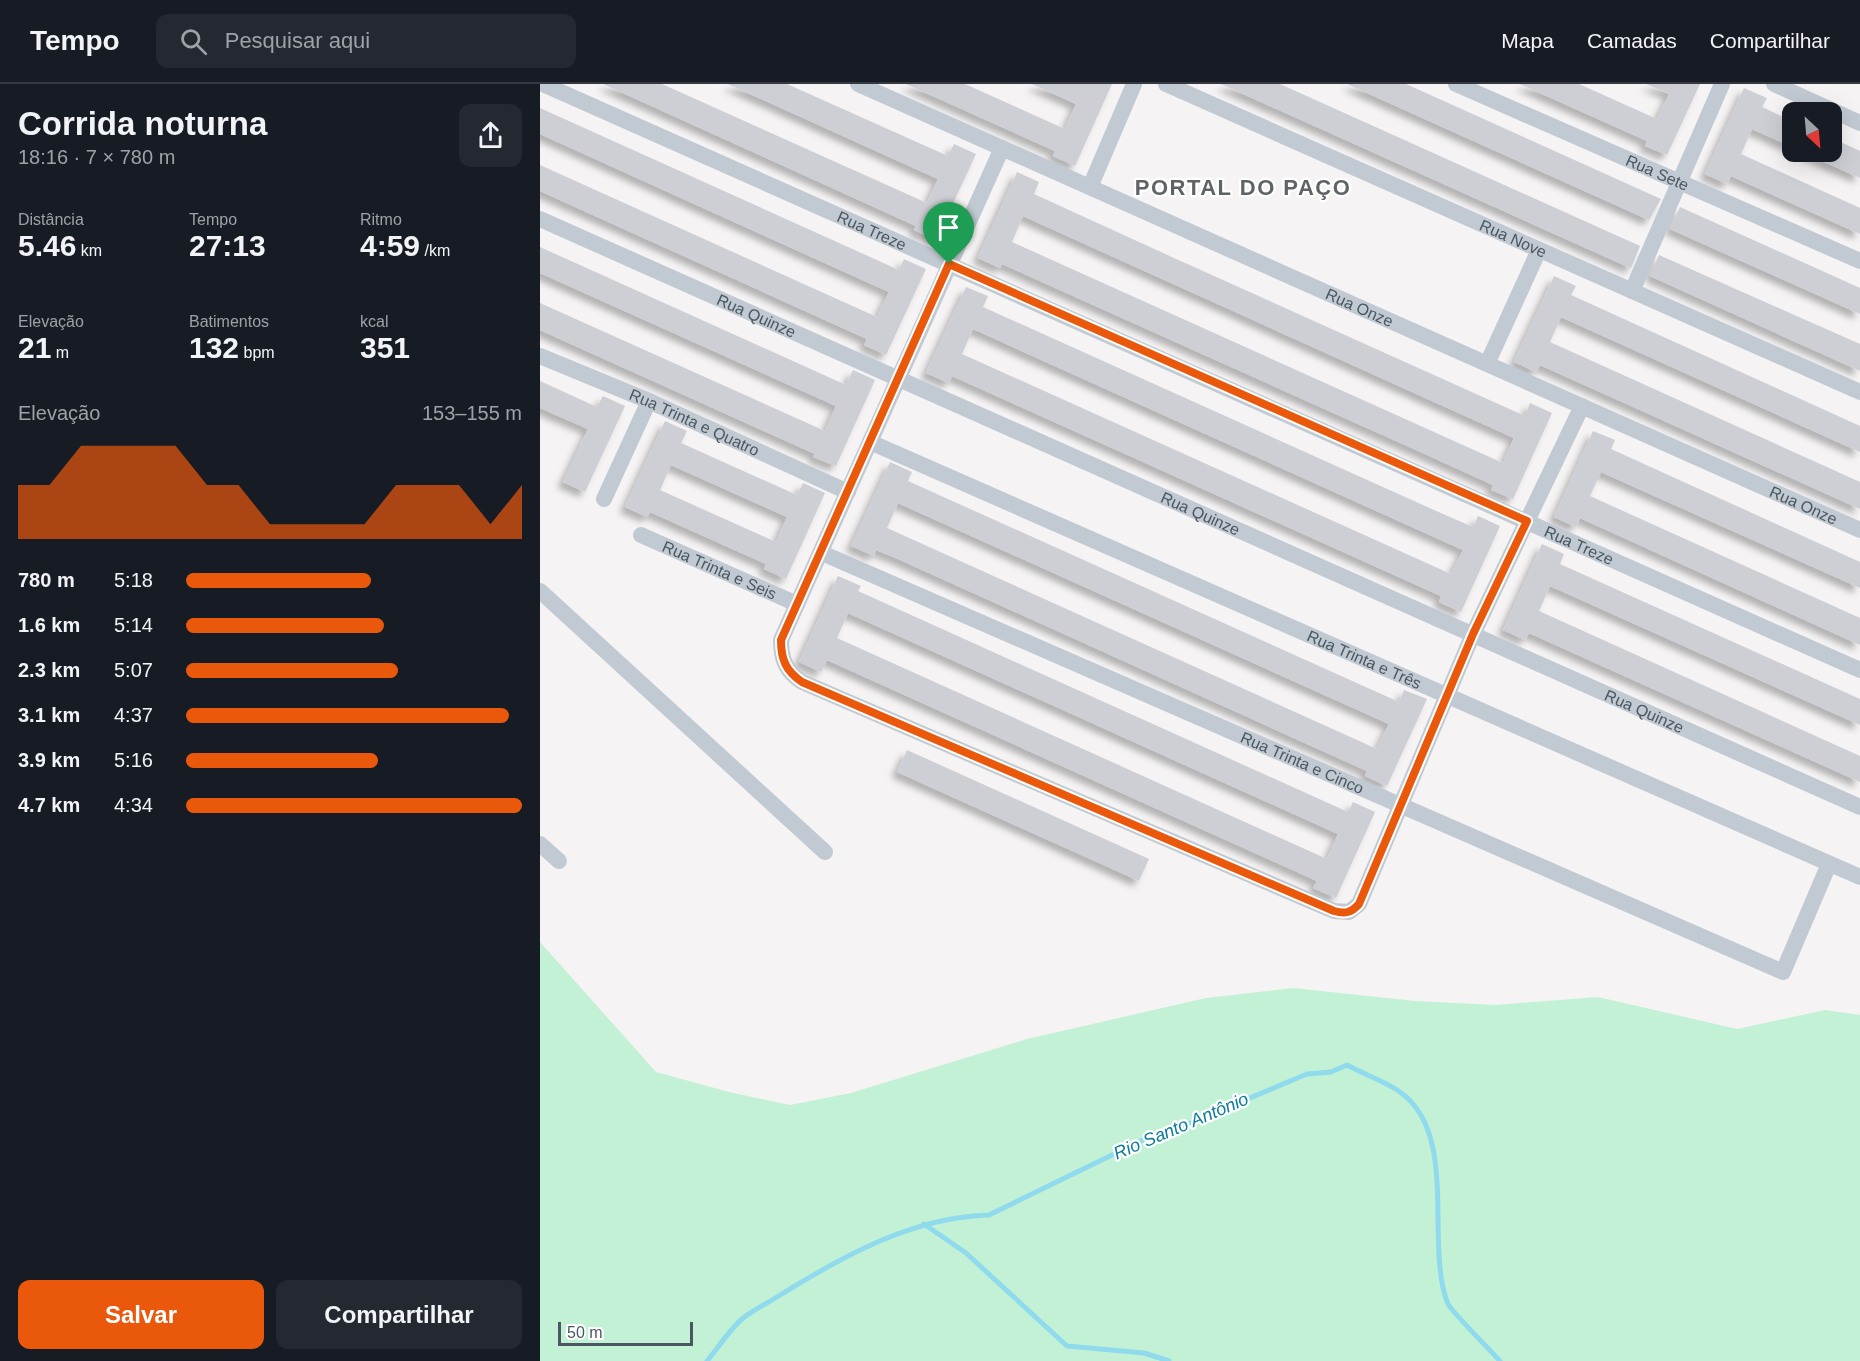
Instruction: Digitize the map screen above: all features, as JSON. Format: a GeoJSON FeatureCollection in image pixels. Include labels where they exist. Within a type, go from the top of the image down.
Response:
{"type":"FeatureCollection","features":[{"type":"Feature","properties":{"kind":"street","name":"Rua Treze"},"geometry":{"type":"LineString","coordinates":[[543,84],[1860,670]]}},
{"type":"Feature","properties":{"kind":"street","name":"Rua Onze"},"geometry":{"type":"LineString","coordinates":[[858,84],[1860,530]]}},
{"type":"Feature","properties":{"kind":"street"},"geometry":{"type":"LineString","coordinates":[[1090,187],[1134,84]]}},
{"type":"Feature","properties":{"kind":"street","name":"Rua Nove"},"geometry":{"type":"LineString","coordinates":[[1166,84],[1860,392]]}},
{"type":"Feature","properties":{"kind":"street","name":"Rua Sete"},"geometry":{"type":"LineString","coordinates":[[1456,84],[1860,261]]}},
{"type":"Feature","properties":{"kind":"street"},"geometry":{"type":"LineString","coordinates":[[1632,291],[1722,84]]}},
{"type":"Feature","properties":{"kind":"street"},"geometry":{"type":"LineString","coordinates":[[1774,84],[1860,123]]}},
{"type":"Feature","properties":{"kind":"street"},"geometry":{"type":"LineString","coordinates":[[1002,148],[781,640],[783,663],[790,674],[802,682],[1334,911],[1349,912],[1359,904],[1399,804],[1473,634],[1582,406]]}},
{"type":"Feature","properties":{"kind":"street","name":"Rua Quinze"},"geometry":{"type":"LineString","coordinates":[[540,219],[1860,807]]}},
{"type":"Feature","properties":{"kind":"street"},"geometry":{"type":"LineString","coordinates":[[1487,364],[1539,250]]}},
{"type":"Feature","properties":{"kind":"street","name":"Rua Trinta e Quatro"},"geometry":{"type":"LineString","coordinates":[[540,356],[649,401],[848,492]]}},
{"type":"Feature","properties":{"kind":"street"},"geometry":{"type":"LineString","coordinates":[[603,499],[649,401]]}},
{"type":"Feature","properties":{"kind":"street","name":"Rua Trinta e Três"},"geometry":{"type":"LineString","coordinates":[[870,442],[1860,877]]}},
{"type":"Feature","properties":{"kind":"street","name":"Rua Trinta e Seis"},"geometry":{"type":"LineString","coordinates":[[641,535],[797,604]]}},
{"type":"Feature","properties":{"kind":"street","name":"Rua Trinta e Cinco"},"geometry":{"type":"LineString","coordinates":[[822,553],[1783,972],[1829,864]]}},
{"type":"Feature","properties":{"kind":"street"},"geometry":{"type":"LineString","coordinates":[[540,591],[825,852]]}},
{"type":"Feature","properties":{"kind":"street"},"geometry":{"type":"LineString","coordinates":[[540,844],[558,861]]}},
{"type":"Feature","properties":{"kind":"green space"},"geometry":{"type":"Polygon","coordinates":[[[540,942],[656,1072],[729,1092],[790,1105],[851,1093],[1027,1039],[1206,998],[1293,988],[1415,1001],[1495,1005],[1598,997],[1737,1029],[1825,1010],[1860,1015],[1860,1361],[540,1361],[540,942]]]}},
{"type":"Feature","properties":{"kind":"building"},"geometry":{"type":"Polygon","coordinates":[[[603,84],[662,84],[927,203],[938,179],[728,84],[787,84],[948,156],[954,144],[976,154],[936,240],[914,230],[916,226],[603,84]]]}},
{"type":"Feature","properties":{"kind":"building"},"geometry":{"type":"Polygon","coordinates":[[[906,84],[965,84],[1065,129],[1076,104],[1032,84],[1112,84],[1075,166],[1053,156],[1055,151],[906,84]]]}},
{"type":"Feature","properties":{"kind":"building"},"geometry":{"type":"Polygon","coordinates":[[[1221,84],[1280,84],[1640,246],[1631,268],[1628,267],[1221,84]]]}},
{"type":"Feature","properties":{"kind":"building"},"geometry":{"type":"Polygon","coordinates":[[[1347,84],[1406,84],[1661,199],[1649,220],[1347,84]]]}},
{"type":"Feature","properties":{"kind":"building"},"geometry":{"type":"Polygon","coordinates":[[[1520,84],[1579,84],[1657,119],[1669,94],[1646,84],[1700,84],[1667,155],[1645,146],[1647,141],[1520,84]]]}},
{"type":"Feature","properties":{"kind":"building"},"geometry":{"type":"Polygon","coordinates":[[[1744,88],[1767,98],[1762,107],[1782,116],[1782,142],[1752,129],[1741,154],[1860,208],[1860,234],[1731,176],[1727,184],[1705,174],[1744,88]]]}},
{"type":"Feature","properties":{"kind":"building"},"geometry":{"type":"Polygon","coordinates":[[[540,108],[899,270],[904,259],[926,269],[886,355],[864,345],[867,339],[540,191],[540,165],[877,317],[889,292],[540,134],[540,108]]]}},
{"type":"Feature","properties":{"kind":"building"},"geometry":{"type":"Polygon","coordinates":[[[1842,143],[1860,151],[1860,178],[1824,162],[1842,162],[1842,143]]]}},
{"type":"Feature","properties":{"kind":"building"},"geometry":{"type":"Polygon","coordinates":[[[1017,172],[1039,182],[1034,194],[1174,258],[1525,416],[1530,403],[1552,413],[1513,499],[1491,490],[1493,485],[1425,454],[1002,264],[1000,268],[978,258],[1017,172]],[[1023,216],[1012,242],[1503,463],[1514,438],[1023,216]]]}},
{"type":"Feature","properties":{"kind":"building"},"geometry":{"type":"Polygon","coordinates":[[[1680,207],[1860,288],[1860,314],[1670,229],[1680,207]]]}},
{"type":"Feature","properties":{"kind":"building"},"geometry":{"type":"Polygon","coordinates":[[[540,247],[846,385],[853,370],[875,380],[836,466],[813,457],[815,454],[540,330],[540,303],[825,431],[836,406],[540,273],[540,247]]]}},
{"type":"Feature","properties":{"kind":"building"},"geometry":{"type":"Polygon","coordinates":[[[1659,255],[1860,344],[1860,371],[1650,276],[1659,255]]]}},
{"type":"Feature","properties":{"kind":"building"},"geometry":{"type":"Polygon","coordinates":[[[1554,276],[1576,286],[1571,295],[1860,426],[1860,452],[1561,317],[1550,342],[1860,482],[1860,509],[1540,365],[1536,372],[1514,362],[1554,276]]]}},
{"type":"Feature","properties":{"kind":"building"},"geometry":{"type":"Polygon","coordinates":[[[966,287],[988,296],[983,307],[1434,510],[1473,527],[1478,516],[1500,526],[1461,612],[1439,602],[1441,596],[952,376],[949,383],[926,373],[966,287]],[[973,329],[962,354],[1451,574],[1463,550],[973,329]]]}},
{"type":"Feature","properties":{"kind":"building"},"geometry":{"type":"Polygon","coordinates":[[[540,381],[597,407],[603,396],[625,406],[585,492],[563,482],[588,429],[540,408],[540,381]]]}},
{"type":"Feature","properties":{"kind":"building"},"geometry":{"type":"Polygon","coordinates":[[[665,421],[687,431],[681,443],[797,495],[803,483],[825,493],[786,579],[764,569],[766,564],[650,512],[647,517],[625,507],[665,421]],[[671,465],[660,490],[776,542],[787,517],[671,465]]]}},
{"type":"Feature","properties":{"kind":"building"},"geometry":{"type":"Polygon","coordinates":[[[1593,431],[1615,440],[1611,449],[1860,562],[1860,588],[1601,472],[1590,496],[1860,618],[1860,645],[1580,518],[1576,527],[1554,517],[1593,431]]]}},
{"type":"Feature","properties":{"kind":"building"},"geometry":{"type":"Polygon","coordinates":[[[890,462],[912,472],[908,481],[1399,702],[1404,690],[1427,699],[1387,786],[1365,776],[1367,771],[898,559],[876,550],[874,556],[851,546],[890,462]],[[898,503],[887,528],[1377,749],[1389,724],[898,503]]]}},
{"type":"Feature","properties":{"kind":"building"},"geometry":{"type":"Polygon","coordinates":[[[1542,544],[1564,554],[1560,564],[1860,699],[1860,725],[1550,586],[1539,611],[1860,756],[1860,782],[1529,633],[1525,640],[1503,630],[1542,544]]]}},
{"type":"Feature","properties":{"kind":"building"},"geometry":{"type":"Polygon","coordinates":[[[838,576],[861,586],[858,591],[1348,812],[1353,802],[1375,812],[1336,898],[1313,888],[1317,881],[827,660],[821,672],[799,662],[838,576]],[[848,613],[837,638],[1327,859],[1338,834],[848,613]]]}},
{"type":"Feature","properties":{"kind":"building"},"geometry":{"type":"Polygon","coordinates":[[[907,750],[1149,859],[1139,881],[897,772],[907,750]]]}},
{"type":"Feature","properties":{"kind":"waterway","name":"Rio Santo Antônio"},"geometry":{"type":"LineString","coordinates":[[707,1361],[737,1323],[746,1316],[852,1254],[905,1231],[932,1223],[960,1217],[989,1215],[1155,1134],[1183,1126],[1307,1074],[1331,1072],[1347,1065],[1395,1088],[1418,1111],[1429,1135],[1435,1162],[1439,1252],[1442,1280],[1448,1304],[1500,1361]]}},
{"type":"Feature","properties":{"kind":"waterway"},"geometry":{"type":"LineString","coordinates":[[924,1224],[966,1253],[1067,1346],[1144,1353],[1169,1361]]}},
{"type":"Feature","properties":{"kind":"district","name":"PORTAL DO PAÇO"},"geometry":{"type":"Point","coordinates":[1243,187]}},
{"type":"Feature","properties":{"kind":"route"},"geometry":{"type":"LineString","coordinates":[[949,264],[1527,521],[1473,634],[1399,804],[1359,904],[1354,910],[1342,913],[1334,911],[802,682],[790,674],[783,663],[781,640],[822,553],[949,264]]}}]}
